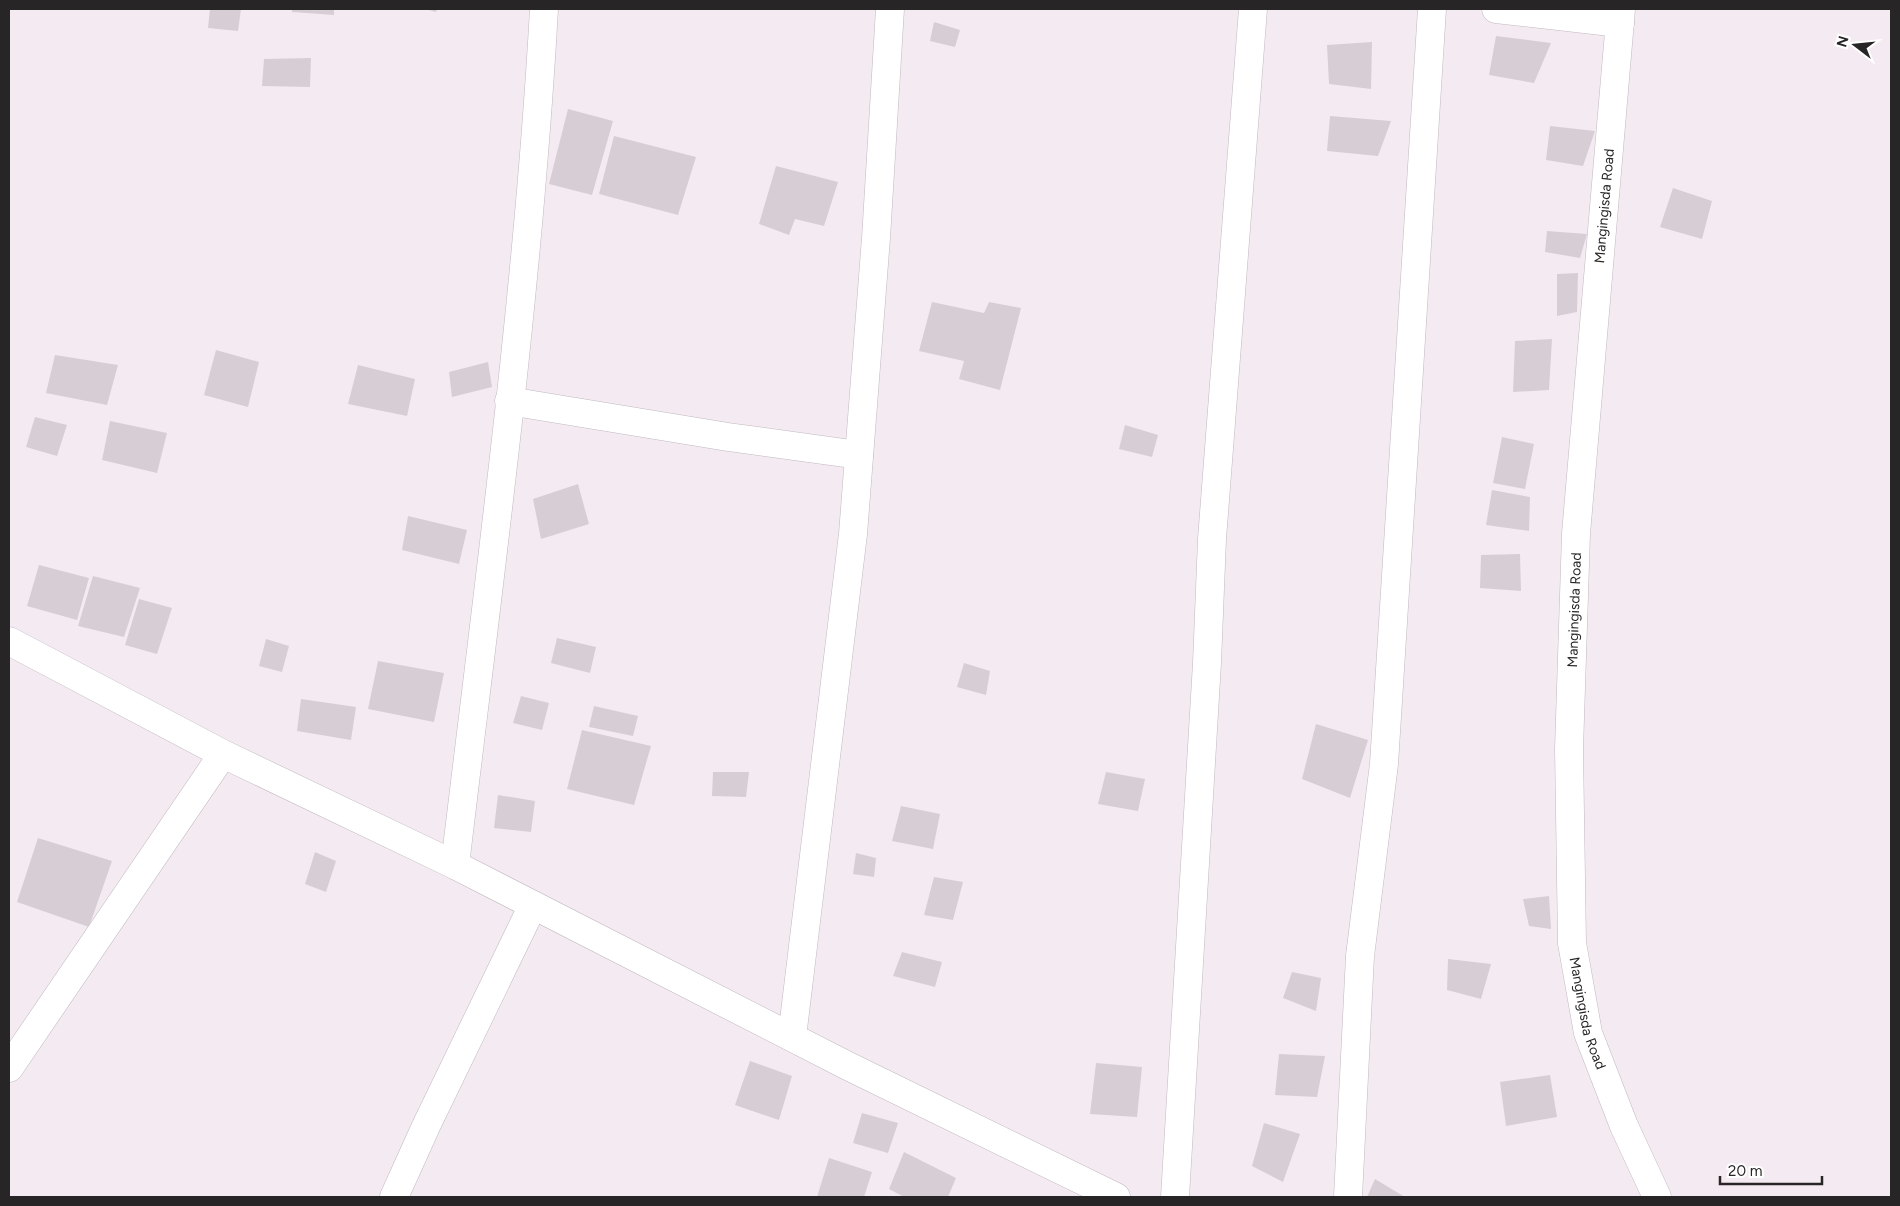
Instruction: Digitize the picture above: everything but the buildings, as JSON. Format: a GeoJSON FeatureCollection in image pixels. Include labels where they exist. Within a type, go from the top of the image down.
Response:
{"type":"FeatureCollection","features":[{"type":"Feature","properties":{"kind":"street"},"geometry":{"type":"LineString","coordinates":[[455,865],[510,401],[538,126],[544,9]]}},
{"type":"Feature","properties":{"kind":"street"},"geometry":{"type":"LineString","coordinates":[[792,1037],[853,534],[876,238],[890,9]]}},
{"type":"Feature","properties":{"kind":"street"},"geometry":{"type":"LineString","coordinates":[[1174,1197],[1207,673],[1212,539],[1253,9]]}},
{"type":"Feature","properties":{"kind":"street"},"geometry":{"type":"LineString","coordinates":[[1348,1197],[1360,956],[1384,764],[1432,9]]}},
{"type":"Feature","properties":{"kind":"street"},"geometry":{"type":"LineString","coordinates":[[1496,9],[1620,16]]}},
{"type":"Feature","properties":{"kind":"street","name":"Mangingisda Road"},"geometry":{"type":"LineString","coordinates":[[1620,16],[1576,534],[1569,749],[1572,943],[1588,1033],[1624,1126],[1657,1197]]}},
{"type":"Feature","properties":{"kind":"street"},"geometry":{"type":"LineString","coordinates":[[510,401],[728,437],[859,454]]}},
{"type":"Feature","properties":{"kind":"street"},"geometry":{"type":"LineString","coordinates":[[9,641],[223,754],[455,865],[792,1037],[1116,1197]]}},
{"type":"Feature","properties":{"kind":"street"},"geometry":{"type":"LineString","coordinates":[[9,1068],[223,754]]}},
{"type":"Feature","properties":{"kind":"street"},"geometry":{"type":"LineString","coordinates":[[394,1197],[427,1124],[533,905]]}}]}
